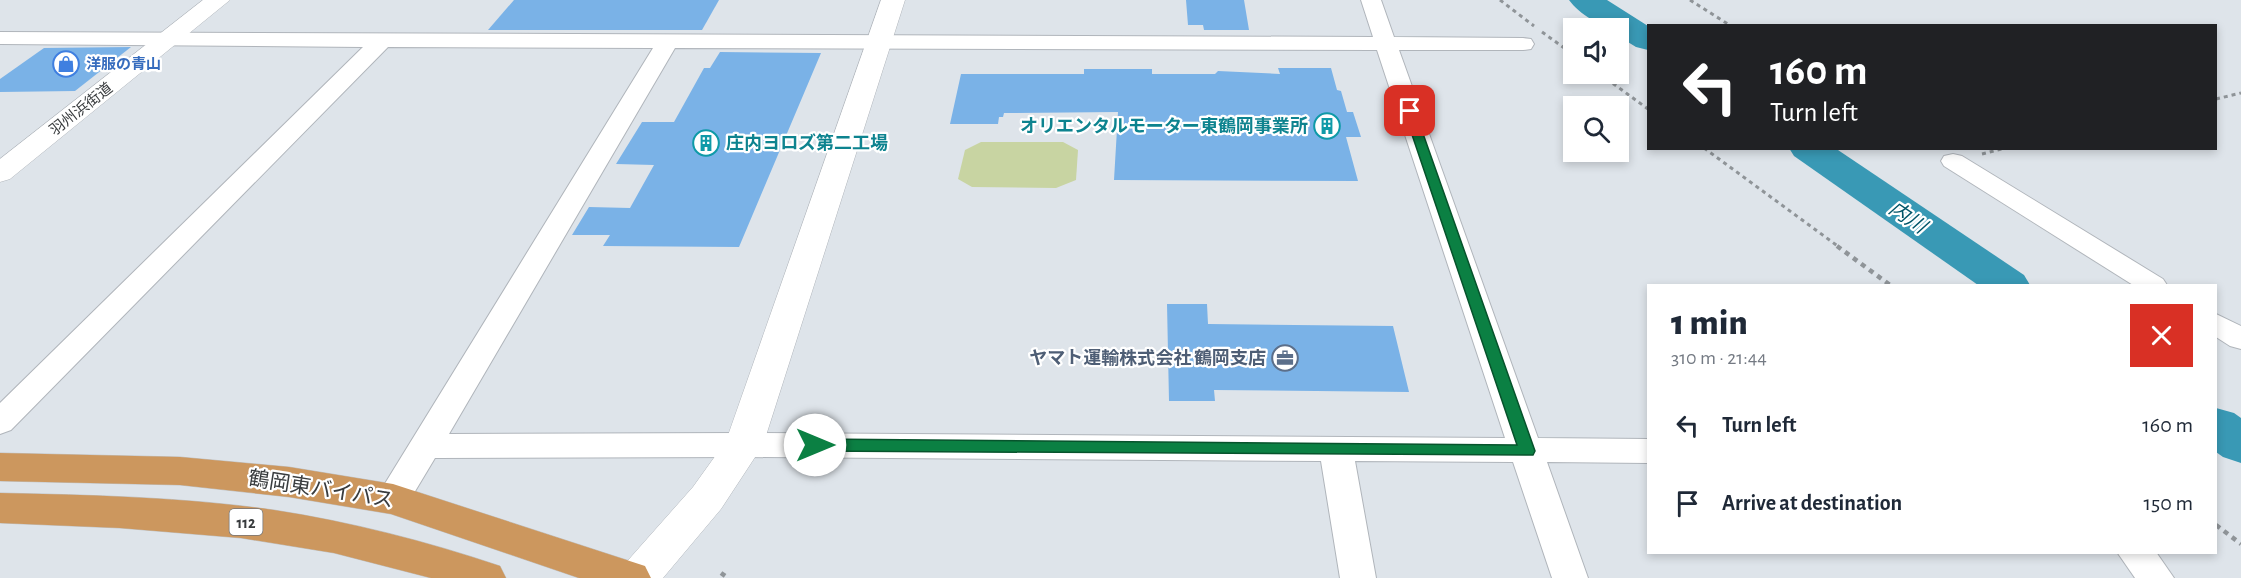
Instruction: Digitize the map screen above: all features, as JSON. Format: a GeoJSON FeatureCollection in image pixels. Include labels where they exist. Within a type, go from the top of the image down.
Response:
{"type":"FeatureCollection","features":[{"type":"Feature","properties":{"kind":"highway","name":"鶴岡東バイパス"},"geometry":{"type":"LineString","coordinates":[[0,467],[180,471],[289,482],[393,499],[630,578]]}},
{"type":"Feature","properties":{"kind":"highway","name":"112"},"geometry":{"type":"LineString","coordinates":[[0,508],[163,515],[243,522],[365,543],[437,562],[485,578]]}},
{"type":"Feature","properties":{"kind":"street","name":"羽州浜街道"},"geometry":{"type":"LineString","coordinates":[[0,173],[219,0]]}},
{"type":"Feature","properties":{"kind":"street"},"geometry":{"type":"LineString","coordinates":[[638,578],[707,498],[744,445],[893,0]]}},
{"type":"Feature","properties":{"kind":"street"},"geometry":{"type":"LineString","coordinates":[[1371,0],[1570,578]]}},
{"type":"Feature","properties":{"kind":"street"},"geometry":{"type":"LineString","coordinates":[[0,38],[1523,44]]}},
{"type":"Feature","properties":{"kind":"street"},"geometry":{"type":"LineString","coordinates":[[0,422],[382,41]]}},
{"type":"Feature","properties":{"kind":"street"},"geometry":{"type":"LineString","coordinates":[[393,499],[668,41]]}},
{"type":"Feature","properties":{"kind":"street"},"geometry":{"type":"LineString","coordinates":[[1953,161],[2151,284]]}},
{"type":"Feature","properties":{"kind":"street"},"geometry":{"type":"LineString","coordinates":[[2217,325],[2241,339]]}},
{"type":"Feature","properties":{"kind":"street"},"geometry":{"type":"LineString","coordinates":[[425,446],[744,445],[1647,451]]}},
{"type":"Feature","properties":{"kind":"street"},"geometry":{"type":"LineString","coordinates":[[1336,448],[1358,578]]}},
{"type":"Feature","properties":{"kind":"street"},"geometry":{"type":"LineString","coordinates":[[2137,554],[2156,578]]}},
{"type":"Feature","properties":{"kind":"path"},"geometry":{"type":"LineString","coordinates":[[1690,0],[1728,24]]}},
{"type":"Feature","properties":{"kind":"path"},"geometry":{"type":"LineString","coordinates":[[1614,84],[1647,108]]}},
{"type":"Feature","properties":{"kind":"path"},"geometry":{"type":"LineString","coordinates":[[2217,99],[2241,93]]}},
{"type":"Feature","properties":{"kind":"path"},"geometry":{"type":"LineString","coordinates":[[1707,150],[1889,284]]}},
{"type":"Feature","properties":{"kind":"path"},"geometry":{"type":"LineString","coordinates":[[2217,526],[2241,544]]}},
{"type":"Feature","properties":{"kind":"path"},"geometry":{"type":"LineString","coordinates":[[721,573],[728,578]]}},
{"type":"Feature","properties":{"kind":"green space"},"geometry":{"type":"Polygon","coordinates":[[[981,142],[1063,142],[1078,150],[1076,180],[1056,188],[972,187],[958,179],[965,150],[981,142]]]}},
{"type":"Feature","properties":{"kind":"building"},"geometry":{"type":"Polygon","coordinates":[[[514,0],[719,0],[702,30],[488,30],[514,0]]]}},
{"type":"Feature","properties":{"kind":"building"},"geometry":{"type":"Polygon","coordinates":[[[1186,0],[1244,0],[1249,30],[1204,30],[1203,25],[1188,25],[1186,0]]]}},
{"type":"Feature","properties":{"kind":"building","name":"洋服の青山"},"geometry":{"type":"Polygon","coordinates":[[[131,47],[75,91],[0,92],[0,79],[44,48],[131,47]]]}},
{"type":"Feature","properties":{"kind":"building","name":"庄内ヨロズ第二工場"},"geometry":{"type":"Polygon","coordinates":[[[720,52],[821,53],[739,247],[603,246],[610,235],[572,235],[589,207],[630,208],[654,165],[616,164],[642,122],[674,122],[704,68],[710,68],[720,52]]]}},
{"type":"Feature","properties":{"kind":"building","name":"オリエンタルモーター東鶴岡事業所"},"geometry":{"type":"Polygon","coordinates":[[[1278,68],[1331,68],[1337,90],[1341,91],[1347,112],[1353,112],[1361,137],[1346,137],[1358,181],[1114,180],[1118,112],[1004,113],[1003,117],[999,117],[998,124],[950,124],[961,74],[1084,74],[1084,69],[1152,69],[1152,74],[1215,74],[1218,71],[1280,74],[1278,68]]]}},
{"type":"Feature","properties":{"kind":"building","name":"ヤマト運輸株式会社 鶴岡支店"},"geometry":{"type":"Polygon","coordinates":[[[1167,304],[1207,304],[1208,324],[1393,326],[1409,392],[1214,390],[1215,401],[1169,401],[1167,304]]]}},
{"type":"Feature","properties":{"kind":"waterway","name":"内川"},"geometry":{"type":"LineString","coordinates":[[1585,0],[1647,39]]}},
{"type":"Feature","properties":{"kind":"waterway","name":"内川"},"geometry":{"type":"LineString","coordinates":[[1811,150],[2007,284]]}},
{"type":"Feature","properties":{"kind":"waterway","name":"内川"},"geometry":{"type":"LineString","coordinates":[[2217,427],[2241,444]]}},
{"type":"Feature","properties":{"kind":"place","name":"洋服の青山"},"geometry":{"type":"Point","coordinates":[66,64]}},
{"type":"Feature","properties":{"kind":"place","name":"オリエンタルモーター東鶴岡事業所"},"geometry":{"type":"Point","coordinates":[1327,126]}},
{"type":"Feature","properties":{"kind":"place","name":"庄内ヨロズ第二工場"},"geometry":{"type":"Point","coordinates":[706,143]}},
{"type":"Feature","properties":{"kind":"place","name":"ヤマト運輸株式会社 鶴岡支店"},"geometry":{"type":"Point","coordinates":[1285,358]}},
{"type":"Feature","properties":{"kind":"route"},"geometry":{"type":"LineString","coordinates":[[815,445],[1527,451],[1410,111]]}}]}
